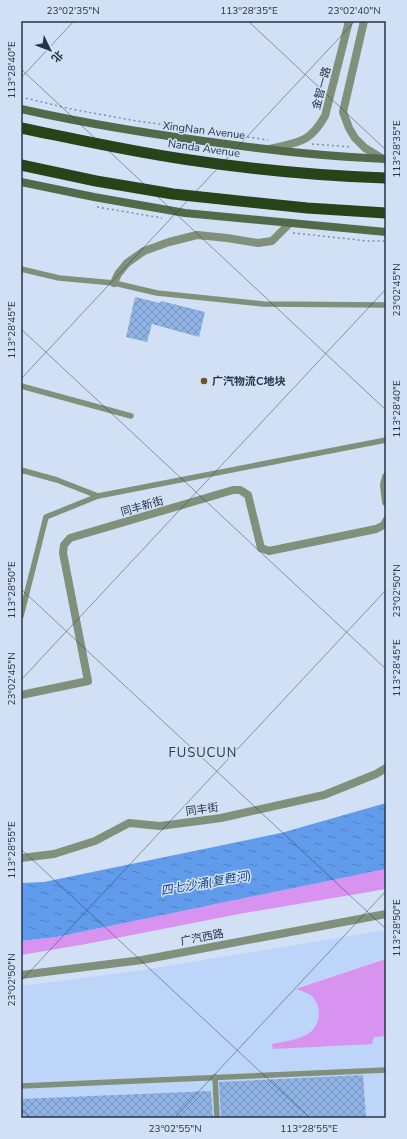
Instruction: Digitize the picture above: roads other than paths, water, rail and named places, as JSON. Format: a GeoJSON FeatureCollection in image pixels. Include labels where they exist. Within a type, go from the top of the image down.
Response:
{"type":"FeatureCollection","features":[{"type":"Feature","properties":{"kind":"highway","name":"Nanda Avenue"},"geometry":{"type":"LineString","coordinates":[[21,128],[182,159],[304,173],[386,178]]}},
{"type":"Feature","properties":{"kind":"highway"},"geometry":{"type":"LineString","coordinates":[[21,165],[96,182],[173,194],[307,208],[386,213]]}},
{"type":"Feature","properties":{"kind":"main road","name":"XingNan Avenue"},"geometry":{"type":"LineString","coordinates":[[21,109],[70,120],[164,137],[268,150],[351,158],[384,159]]}},
{"type":"Feature","properties":{"kind":"main road"},"geometry":{"type":"LineString","coordinates":[[21,182],[177,212],[386,232]]}},
{"type":"Feature","properties":{"kind":"street","name":"金智一路"},"geometry":{"type":"LineString","coordinates":[[268,150],[307,139],[318,129],[325,116],[350,21]]}},
{"type":"Feature","properties":{"kind":"street"},"geometry":{"type":"LineString","coordinates":[[364,21],[343,112],[349,128],[355,138],[365,148],[384,159]]}},
{"type":"Feature","properties":{"kind":"street"},"geometry":{"type":"LineString","coordinates":[[114,283],[118,274],[127,263],[144,251],[169,242],[198,235],[258,243],[272,241],[290,224]]}},
{"type":"Feature","properties":{"kind":"street"},"geometry":{"type":"LineString","coordinates":[[386,477],[384,485],[386,502]]}},
{"type":"Feature","properties":{"kind":"street","name":"同丰新街"},"geometry":{"type":"LineString","coordinates":[[21,695],[88,680],[63,553],[64,545],[70,538],[233,490],[240,490],[248,495],[262,548],[269,551],[376,529],[384,525],[386,521]]}},
{"type":"Feature","properties":{"kind":"street","name":"同丰街"},"geometry":{"type":"LineString","coordinates":[[21,858],[54,854],[95,841],[129,823],[160,826],[221,818],[324,795],[376,774],[386,768]]}},
{"type":"Feature","properties":{"kind":"street","name":"广汽西路"},"geometry":{"type":"LineString","coordinates":[[21,975],[142,960],[386,914]]}},
{"type":"Feature","properties":{"kind":"lane"},"geometry":{"type":"LineString","coordinates":[[21,269],[59,278],[114,283],[157,293],[263,304],[386,305]]}},
{"type":"Feature","properties":{"kind":"lane"},"geometry":{"type":"LineString","coordinates":[[21,386],[131,416]]}},
{"type":"Feature","properties":{"kind":"lane"},"geometry":{"type":"LineString","coordinates":[[21,616],[46,517],[98,496],[386,440]]}},
{"type":"Feature","properties":{"kind":"lane"},"geometry":{"type":"LineString","coordinates":[[21,470],[57,480],[98,496]]}},
{"type":"Feature","properties":{"kind":"lane"},"geometry":{"type":"LineString","coordinates":[[21,1086],[386,1070]]}},
{"type":"Feature","properties":{"kind":"lane"},"geometry":{"type":"LineString","coordinates":[[215,1077],[217,1118]]}},
{"type":"Feature","properties":{"kind":"water","name":"四七沙涌(复甦河)"},"geometry":{"type":"Polygon","coordinates":[[[386,803],[386,869],[57,937],[21,941],[21,883],[44,882],[281,833],[386,803]]]}},
{"type":"Feature","properties":{"kind":"place","name":"广汽物流C地块"},"geometry":{"type":"Point","coordinates":[204,381]}},
{"type":"Feature","properties":{"kind":"district","name":"FUSUCUN"},"geometry":{"type":"Point","coordinates":[203,752]}}]}
